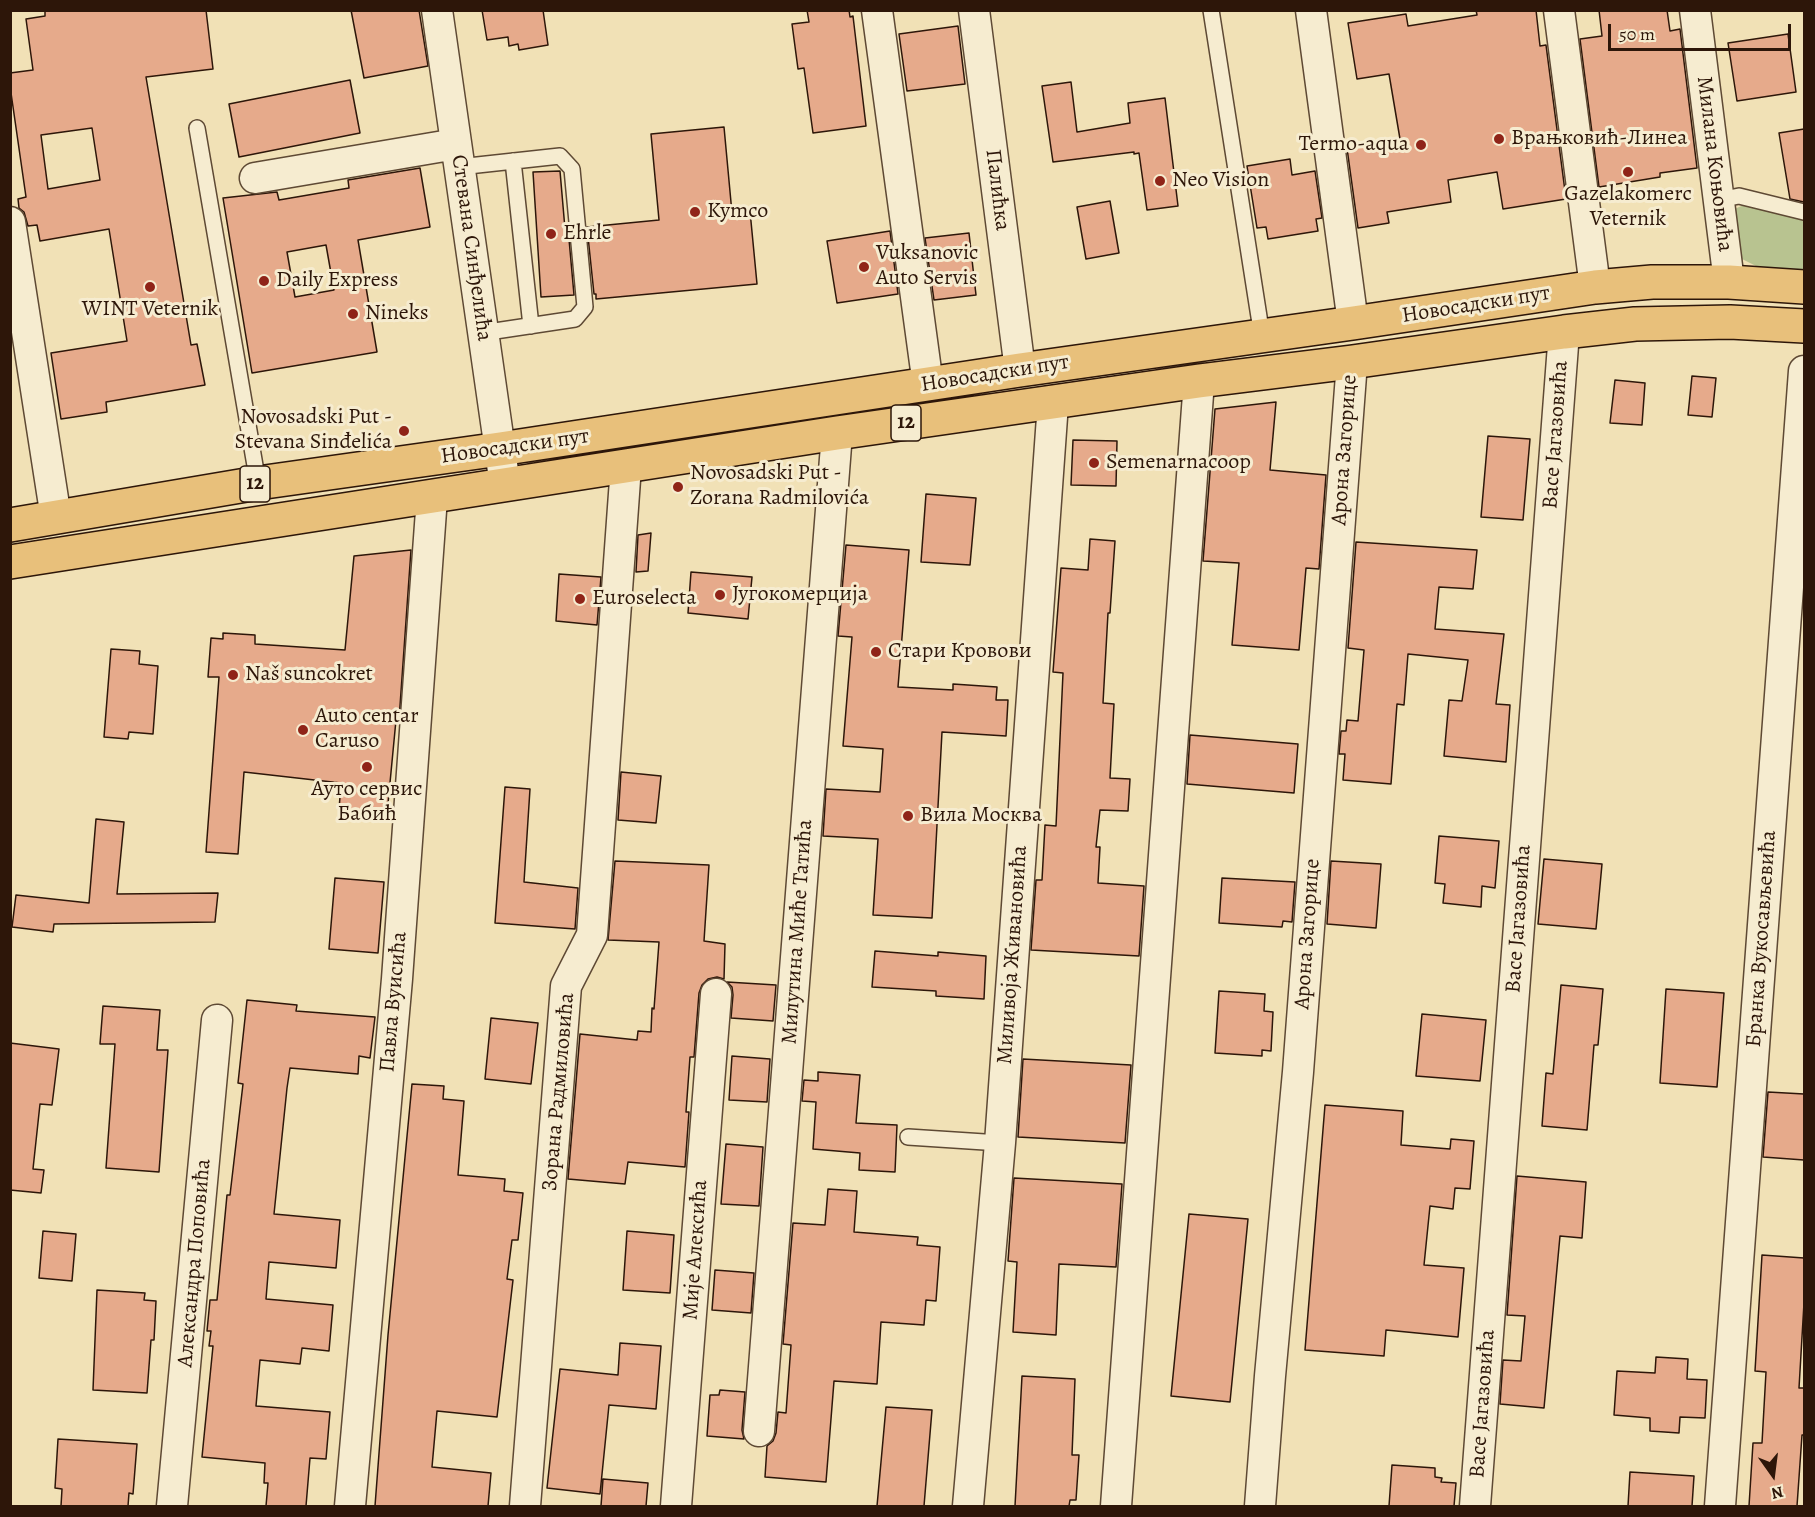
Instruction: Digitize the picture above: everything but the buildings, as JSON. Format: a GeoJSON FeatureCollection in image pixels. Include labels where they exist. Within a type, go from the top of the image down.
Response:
{"type":"FeatureCollection","features":[{"type":"Feature","properties":{"kind":"main road","name":"Новосадски пут"},"geometry":{"type":"LineString","coordinates":[[10,525],[258,483],[500,449],[1020,369],[1595,287],[1652,282],[1729,282],[1804,287]]}},
{"type":"Feature","properties":{"kind":"main road","name":"Новосадски пут"},"geometry":{"type":"LineString","coordinates":[[10,562],[837,433],[1564,332],[1635,324],[1730,322],[1804,326]]}},
{"type":"Feature","properties":{"kind":"street","name":"Стевана Синђелића"},"geometry":{"type":"LineString","coordinates":[[437,10],[505,484]]}},
{"type":"Feature","properties":{"kind":"street"},"geometry":{"type":"LineString","coordinates":[[877,10],[927,385]]}},
{"type":"Feature","properties":{"kind":"street","name":"Палићка"},"geometry":{"type":"LineString","coordinates":[[974,10],[1020,369]]}},
{"type":"Feature","properties":{"kind":"street"},"geometry":{"type":"LineString","coordinates":[[1311,10],[1353,323]]}},
{"type":"Feature","properties":{"kind":"street"},"geometry":{"type":"LineString","coordinates":[[1559,10],[1595,287]]}},
{"type":"Feature","properties":{"kind":"street","name":"Милана Коњовића"},"geometry":{"type":"LineString","coordinates":[[1695,10],[1729,282]]}},
{"type":"Feature","properties":{"kind":"street"},"geometry":{"type":"LineString","coordinates":[[255,178],[458,156]]}},
{"type":"Feature","properties":{"kind":"street"},"geometry":{"type":"LineString","coordinates":[[10,222],[56,518]]}},
{"type":"Feature","properties":{"kind":"street","name":"Васе Јагазовића"},"geometry":{"type":"LineString","coordinates":[[1475,1506],[1564,332]]}},
{"type":"Feature","properties":{"kind":"street","name":"Арона Загорице"},"geometry":{"type":"LineString","coordinates":[[1260,1506],[1298,1072],[1352,362]]}},
{"type":"Feature","properties":{"kind":"street","name":"Бранка Вукосављевића"},"geometry":{"type":"LineString","coordinates":[[1720,1506],[1804,372]]}},
{"type":"Feature","properties":{"kind":"street"},"geometry":{"type":"LineString","coordinates":[[1116,1506],[1199,381]]}},
{"type":"Feature","properties":{"kind":"street","name":"Миливоја Живановића"},"geometry":{"type":"LineString","coordinates":[[969,1506],[1000,1143],[1053,403]]}},
{"type":"Feature","properties":{"kind":"street","name":"Милутина Миће Татића"},"geometry":{"type":"LineString","coordinates":[[759,1431],[837,433]]}},
{"type":"Feature","properties":{"kind":"street","name":"Зорана Радмиловића"},"geometry":{"type":"LineString","coordinates":[[525,1506],[566,986],[592,935],[626,466]]}},
{"type":"Feature","properties":{"kind":"street","name":"Павла Вуисића"},"geometry":{"type":"LineString","coordinates":[[350,1506],[397,978],[432,497]]}},
{"type":"Feature","properties":{"kind":"street","name":"Мије Алексића"},"geometry":{"type":"LineString","coordinates":[[676,1506],[716,994]]}},
{"type":"Feature","properties":{"kind":"street","name":"Александра Поповића"},"geometry":{"type":"LineString","coordinates":[[172,1506],[217,1020]]}},
{"type":"Feature","properties":{"kind":"lane"},"geometry":{"type":"LineString","coordinates":[[1211,10],[1262,336]]}},
{"type":"Feature","properties":{"kind":"lane"},"geometry":{"type":"LineString","coordinates":[[197,128],[258,483]]}},
{"type":"Feature","properties":{"kind":"lane"},"geometry":{"type":"LineString","coordinates":[[458,156],[513,161],[560,156],[572,168],[585,307],[575,319],[495,331],[482,330]]}},
{"type":"Feature","properties":{"kind":"lane"},"geometry":{"type":"LineString","coordinates":[[513,161],[531,326]]}},
{"type":"Feature","properties":{"kind":"lane"},"geometry":{"type":"LineString","coordinates":[[1719,200],[1739,196],[1804,212]]}},
{"type":"Feature","properties":{"kind":"lane"},"geometry":{"type":"LineString","coordinates":[[908,1137],[1000,1143]]}},
{"type":"Feature","properties":{"kind":"green space"},"geometry":{"type":"Polygon","coordinates":[[[1746,204],[1804,219],[1804,273],[1762,269],[1736,256],[1730,211],[1746,204]]]}},
{"type":"Feature","properties":{"kind":"place","name":"Врањковић-Линеа"},"geometry":{"type":"Point","coordinates":[1499,139]}},
{"type":"Feature","properties":{"kind":"place","name":"Termo-aqua"},"geometry":{"type":"Point","coordinates":[1421,145]}},
{"type":"Feature","properties":{"kind":"place","name":"Gazelakomerc Veternik"},"geometry":{"type":"Point","coordinates":[1628,172]}},
{"type":"Feature","properties":{"kind":"place","name":"Neo Vision"},"geometry":{"type":"Point","coordinates":[1160,181]}},
{"type":"Feature","properties":{"kind":"place","name":"Kymco"},"geometry":{"type":"Point","coordinates":[695,212]}},
{"type":"Feature","properties":{"kind":"place","name":"Ehrle"},"geometry":{"type":"Point","coordinates":[551,234]}},
{"type":"Feature","properties":{"kind":"place","name":"Vuksanovic Auto Servis"},"geometry":{"type":"Point","coordinates":[864,267]}},
{"type":"Feature","properties":{"kind":"place","name":"Daily Express"},"geometry":{"type":"Point","coordinates":[264,281]}},
{"type":"Feature","properties":{"kind":"place","name":"WINT Veternik"},"geometry":{"type":"Point","coordinates":[150,287]}},
{"type":"Feature","properties":{"kind":"place","name":"Nineks"},"geometry":{"type":"Point","coordinates":[353,314]}},
{"type":"Feature","properties":{"kind":"place","name":"Novosadski Put - Stevana Sinđelića"},"geometry":{"type":"Point","coordinates":[404,431]}},
{"type":"Feature","properties":{"kind":"place","name":"Semenarnacoop"},"geometry":{"type":"Point","coordinates":[1094,463]}},
{"type":"Feature","properties":{"kind":"place","name":"Novosadski Put - Zorana Radmilovića"},"geometry":{"type":"Point","coordinates":[678,487]}},
{"type":"Feature","properties":{"kind":"place","name":"Југокомерција"},"geometry":{"type":"Point","coordinates":[720,595]}},
{"type":"Feature","properties":{"kind":"place","name":"Euroselecta"},"geometry":{"type":"Point","coordinates":[580,599]}},
{"type":"Feature","properties":{"kind":"place","name":"Стари Кровови"},"geometry":{"type":"Point","coordinates":[876,652]}},
{"type":"Feature","properties":{"kind":"place","name":"Naš suncokret"},"geometry":{"type":"Point","coordinates":[233,675]}},
{"type":"Feature","properties":{"kind":"place","name":"Auto centar Caruso"},"geometry":{"type":"Point","coordinates":[303,730]}},
{"type":"Feature","properties":{"kind":"place","name":"Ауто сервис Бабић"},"geometry":{"type":"Point","coordinates":[367,767]}},
{"type":"Feature","properties":{"kind":"place","name":"Вила Москва"},"geometry":{"type":"Point","coordinates":[908,816]}}]}
